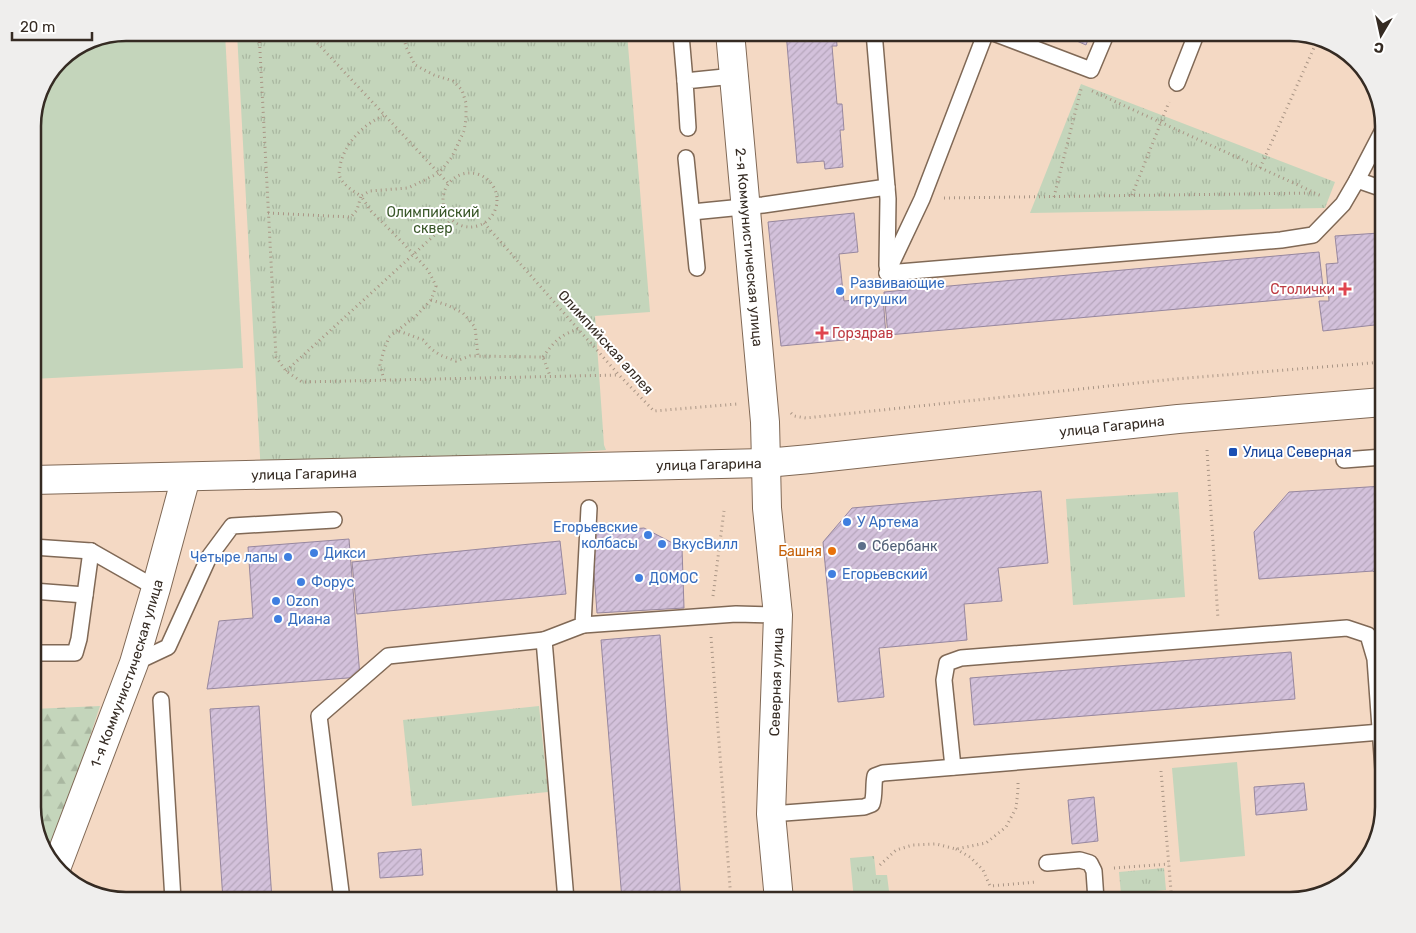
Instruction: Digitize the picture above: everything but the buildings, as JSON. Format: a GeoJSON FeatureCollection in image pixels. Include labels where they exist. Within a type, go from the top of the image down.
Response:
{"type":"FeatureCollection","features":[{"type":"Feature","properties":{"kind":"street","name":"2-я Коммунистическая улица"},"geometry":{"type":"LineString","coordinates":[[731,41],[765,422],[766,463]]}},
{"type":"Feature","properties":{"kind":"street","name":"улица Гагарина"},"geometry":{"type":"LineString","coordinates":[[41,480],[766,463],[1178,418],[1375,403]]}},
{"type":"Feature","properties":{"kind":"street","name":"Северная улица"},"geometry":{"type":"LineString","coordinates":[[766,463],[767,508],[778,615],[771,814],[778,892]]}},
{"type":"Feature","properties":{"kind":"street","name":"1-я Коммунистическая улица"},"geometry":{"type":"LineString","coordinates":[[60,859],[134,663],[186,477]]}},
{"type":"Feature","properties":{"kind":"lane"},"geometry":{"type":"LineString","coordinates":[[681,41],[688,128]]}},
{"type":"Feature","properties":{"kind":"lane"},"geometry":{"type":"LineString","coordinates":[[875,41],[887,187],[887,273]]}},
{"type":"Feature","properties":{"kind":"lane"},"geometry":{"type":"LineString","coordinates":[[887,273],[922,199],[983,41]]}},
{"type":"Feature","properties":{"kind":"lane"},"geometry":{"type":"LineString","coordinates":[[1014,41],[1091,70],[1103,41]]}},
{"type":"Feature","properties":{"kind":"lane"},"geometry":{"type":"LineString","coordinates":[[1177,83],[1193,41]]}},
{"type":"Feature","properties":{"kind":"lane"},"geometry":{"type":"LineString","coordinates":[[684,81],[734,76]]}},
{"type":"Feature","properties":{"kind":"lane"},"geometry":{"type":"LineString","coordinates":[[887,273],[1313,236],[1343,204],[1375,147]]}},
{"type":"Feature","properties":{"kind":"lane"},"geometry":{"type":"LineString","coordinates":[[686,158],[697,268]]}},
{"type":"Feature","properties":{"kind":"lane"},"geometry":{"type":"LineString","coordinates":[[1357,180],[1375,186]]}},
{"type":"Feature","properties":{"kind":"lane"},"geometry":{"type":"LineString","coordinates":[[692,212],[745,207],[887,187]]}},
{"type":"Feature","properties":{"kind":"lane"},"geometry":{"type":"LineString","coordinates":[[1344,460],[1375,458]]}},
{"type":"Feature","properties":{"kind":"lane"},"geometry":{"type":"LineString","coordinates":[[582,625],[589,508]]}},
{"type":"Feature","properties":{"kind":"lane"},"geometry":{"type":"LineString","coordinates":[[134,663],[168,647],[209,557],[232,526],[334,520]]}},
{"type":"Feature","properties":{"kind":"lane"},"geometry":{"type":"LineString","coordinates":[[41,548],[91,551],[156,588]]}},
{"type":"Feature","properties":{"kind":"lane"},"geometry":{"type":"LineString","coordinates":[[41,653],[75,653],[79,639],[91,551]]}},
{"type":"Feature","properties":{"kind":"lane"},"geometry":{"type":"LineString","coordinates":[[41,592],[85,595]]}},
{"type":"Feature","properties":{"kind":"lane"},"geometry":{"type":"LineString","coordinates":[[341,892],[319,716],[388,656],[544,640],[582,625],[736,614],[778,615]]}},
{"type":"Feature","properties":{"kind":"lane"},"geometry":{"type":"LineString","coordinates":[[952,767],[944,680],[947,663],[962,658],[1347,628],[1368,635],[1375,659]]}},
{"type":"Feature","properties":{"kind":"lane"},"geometry":{"type":"LineString","coordinates":[[544,640],[565,892]]}},
{"type":"Feature","properties":{"kind":"lane"},"geometry":{"type":"LineString","coordinates":[[161,700],[173,892]]}},
{"type":"Feature","properties":{"kind":"lane"},"geometry":{"type":"LineString","coordinates":[[771,814],[864,807],[872,804],[875,796],[874,784],[876,776],[883,773],[1375,732]]}},
{"type":"Feature","properties":{"kind":"lane"},"geometry":{"type":"LineString","coordinates":[[1047,863],[1080,860],[1090,863],[1094,871],[1095,892]]}},
{"type":"Feature","properties":{"kind":"path"},"geometry":{"type":"LineString","coordinates":[[259,41],[276,357],[286,370],[302,382],[619,375]]}},
{"type":"Feature","properties":{"kind":"path"},"geometry":{"type":"LineString","coordinates":[[315,41],[448,183]]}},
{"type":"Feature","properties":{"kind":"path"},"geometry":{"type":"LineString","coordinates":[[268,213],[351,217],[357,210],[361,196],[370,191],[408,188],[439,173],[452,158],[464,132],[466,119],[466,103],[462,90],[453,81],[434,75],[416,65],[405,41]]}},
{"type":"Feature","properties":{"kind":"path"},"geometry":{"type":"LineString","coordinates":[[1260,168],[1315,45]]}},
{"type":"Feature","properties":{"kind":"path"},"geometry":{"type":"LineString","coordinates":[[1054,197],[1082,86],[1091,70]]}},
{"type":"Feature","properties":{"kind":"path"},"geometry":{"type":"LineString","coordinates":[[1132,195],[1177,83]]}},
{"type":"Feature","properties":{"kind":"path"},"geometry":{"type":"LineString","coordinates":[[1082,86],[1314,193],[1343,204]]}},
{"type":"Feature","properties":{"kind":"path"},"geometry":{"type":"LineString","coordinates":[[384,115],[366,125],[350,143],[342,157],[339,174],[346,185],[361,196],[371,212],[428,270],[436,286],[431,300],[416,316],[389,337],[380,365],[384,380]]}},
{"type":"Feature","properties":{"kind":"path"},"geometry":{"type":"LineString","coordinates":[[464,173],[474,173],[489,181],[497,197],[497,206],[494,214],[480,226],[472,228],[462,227],[451,220],[444,208],[442,199],[448,183],[456,176],[464,173]]}},
{"type":"Feature","properties":{"kind":"path"},"geometry":{"type":"LineString","coordinates":[[922,199],[1314,193]]}},
{"type":"Feature","properties":{"kind":"path"},"geometry":{"type":"LineString","coordinates":[[286,370],[451,220]]}},
{"type":"Feature","properties":{"kind":"path","name":"Олимпийская аллея"},"geometry":{"type":"LineString","coordinates":[[484,223],[619,375],[654,411],[740,404]]}},
{"type":"Feature","properties":{"kind":"path"},"geometry":{"type":"LineString","coordinates":[[431,300],[463,313],[475,326],[478,356]]}},
{"type":"Feature","properties":{"kind":"path"},"geometry":{"type":"LineString","coordinates":[[543,357],[552,345],[565,334],[578,329]]}},
{"type":"Feature","properties":{"kind":"path"},"geometry":{"type":"LineString","coordinates":[[398,331],[423,340],[431,350],[440,356],[456,361],[470,356],[543,357]]}},
{"type":"Feature","properties":{"kind":"path"},"geometry":{"type":"LineString","coordinates":[[543,357],[550,376]]}},
{"type":"Feature","properties":{"kind":"path"},"geometry":{"type":"LineString","coordinates":[[787,408],[794,416],[806,418],[1175,379],[1375,363]]}},
{"type":"Feature","properties":{"kind":"path"},"geometry":{"type":"LineString","coordinates":[[1207,450],[1220,638]]}},
{"type":"Feature","properties":{"kind":"path"},"geometry":{"type":"LineString","coordinates":[[724,511],[710,617],[729,892]]}},
{"type":"Feature","properties":{"kind":"path"},"geometry":{"type":"LineString","coordinates":[[1159,750],[1172,891]]}},
{"type":"Feature","properties":{"kind":"path"},"geometry":{"type":"LineString","coordinates":[[956,849],[986,843],[1006,828],[1016,808],[1018,790],[1016,762]]}},
{"type":"Feature","properties":{"kind":"path"},"geometry":{"type":"LineString","coordinates":[[880,865],[896,850],[913,845],[936,844],[956,849],[970,857],[983,870],[990,886],[1049,880],[1047,863]]}},
{"type":"Feature","properties":{"kind":"path"},"geometry":{"type":"LineString","coordinates":[[1094,871],[1169,864]]}},
{"type":"Feature","properties":{"kind":"green space"},"geometry":{"type":"Polygon","coordinates":[[[126,41],[225,41],[243,368],[41,379],[41,121],[44,104],[50,89],[70,62],[84,53],[99,46],[126,41]]]}},
{"type":"Feature","properties":{"kind":"green space","name":"Олимпийский сквер"},"geometry":{"type":"Polygon","coordinates":[[[237,41],[628,41],[650,312],[595,316],[604,445],[606,450],[261,475],[237,41]]]}},
{"type":"Feature","properties":{"kind":"green space"},"geometry":{"type":"Polygon","coordinates":[[[1081,84],[1335,182],[1325,208],[1030,213],[1081,84]]]}},
{"type":"Feature","properties":{"kind":"green space"},"geometry":{"type":"Polygon","coordinates":[[[1178,492],[1185,597],[1073,605],[1066,499],[1178,492]]]}},
{"type":"Feature","properties":{"kind":"green space"},"geometry":{"type":"Polygon","coordinates":[[[100,706],[53,849],[46,834],[41,812],[41,709],[100,706]]]}},
{"type":"Feature","properties":{"kind":"green space"},"geometry":{"type":"Polygon","coordinates":[[[539,706],[548,792],[412,806],[403,720],[539,706]]]}},
{"type":"Feature","properties":{"kind":"green space"},"geometry":{"type":"Polygon","coordinates":[[[1237,762],[1245,856],[1180,862],[1172,768],[1237,762]]]}},
{"type":"Feature","properties":{"kind":"green space"},"geometry":{"type":"Polygon","coordinates":[[[874,856],[876,875],[887,875],[889,892],[853,892],[850,858],[874,856]]]}},
{"type":"Feature","properties":{"kind":"green space"},"geometry":{"type":"Polygon","coordinates":[[[1164,868],[1166,890],[1121,892],[1119,872],[1164,868]]]}},
{"type":"Feature","properties":{"kind":"place","name":"Столички"},"geometry":{"type":"Point","coordinates":[1345,289]}},
{"type":"Feature","properties":{"kind":"place","name":"Развивающие игрушки"},"geometry":{"type":"Point","coordinates":[840,291]}},
{"type":"Feature","properties":{"kind":"place","name":"Горздрав"},"geometry":{"type":"Point","coordinates":[822,333]}},
{"type":"Feature","properties":{"kind":"place","name":"Улица Северная"},"geometry":{"type":"Point","coordinates":[1233,452]}},
{"type":"Feature","properties":{"kind":"place","name":"У Артема"},"geometry":{"type":"Point","coordinates":[847,522]}},
{"type":"Feature","properties":{"kind":"place","name":"Егорьевские колбасы"},"geometry":{"type":"Point","coordinates":[648,535]}},
{"type":"Feature","properties":{"kind":"place","name":"ВкусВилл"},"geometry":{"type":"Point","coordinates":[662,544]}},
{"type":"Feature","properties":{"kind":"place","name":"Сбербанк"},"geometry":{"type":"Point","coordinates":[862,546]}},
{"type":"Feature","properties":{"kind":"place","name":"Башня"},"geometry":{"type":"Point","coordinates":[832,551]}},
{"type":"Feature","properties":{"kind":"place","name":"Дикси"},"geometry":{"type":"Point","coordinates":[314,553]}},
{"type":"Feature","properties":{"kind":"place","name":"Четыре лапы"},"geometry":{"type":"Point","coordinates":[288,557]}},
{"type":"Feature","properties":{"kind":"place","name":"Егорьевский"},"geometry":{"type":"Point","coordinates":[832,574]}},
{"type":"Feature","properties":{"kind":"place","name":"ДОМОС"},"geometry":{"type":"Point","coordinates":[639,578]}},
{"type":"Feature","properties":{"kind":"place","name":"Форус"},"geometry":{"type":"Point","coordinates":[301,582]}},
{"type":"Feature","properties":{"kind":"place","name":"Ozon"},"geometry":{"type":"Point","coordinates":[276,601]}},
{"type":"Feature","properties":{"kind":"place","name":"Диана"},"geometry":{"type":"Point","coordinates":[278,619]}}]}
